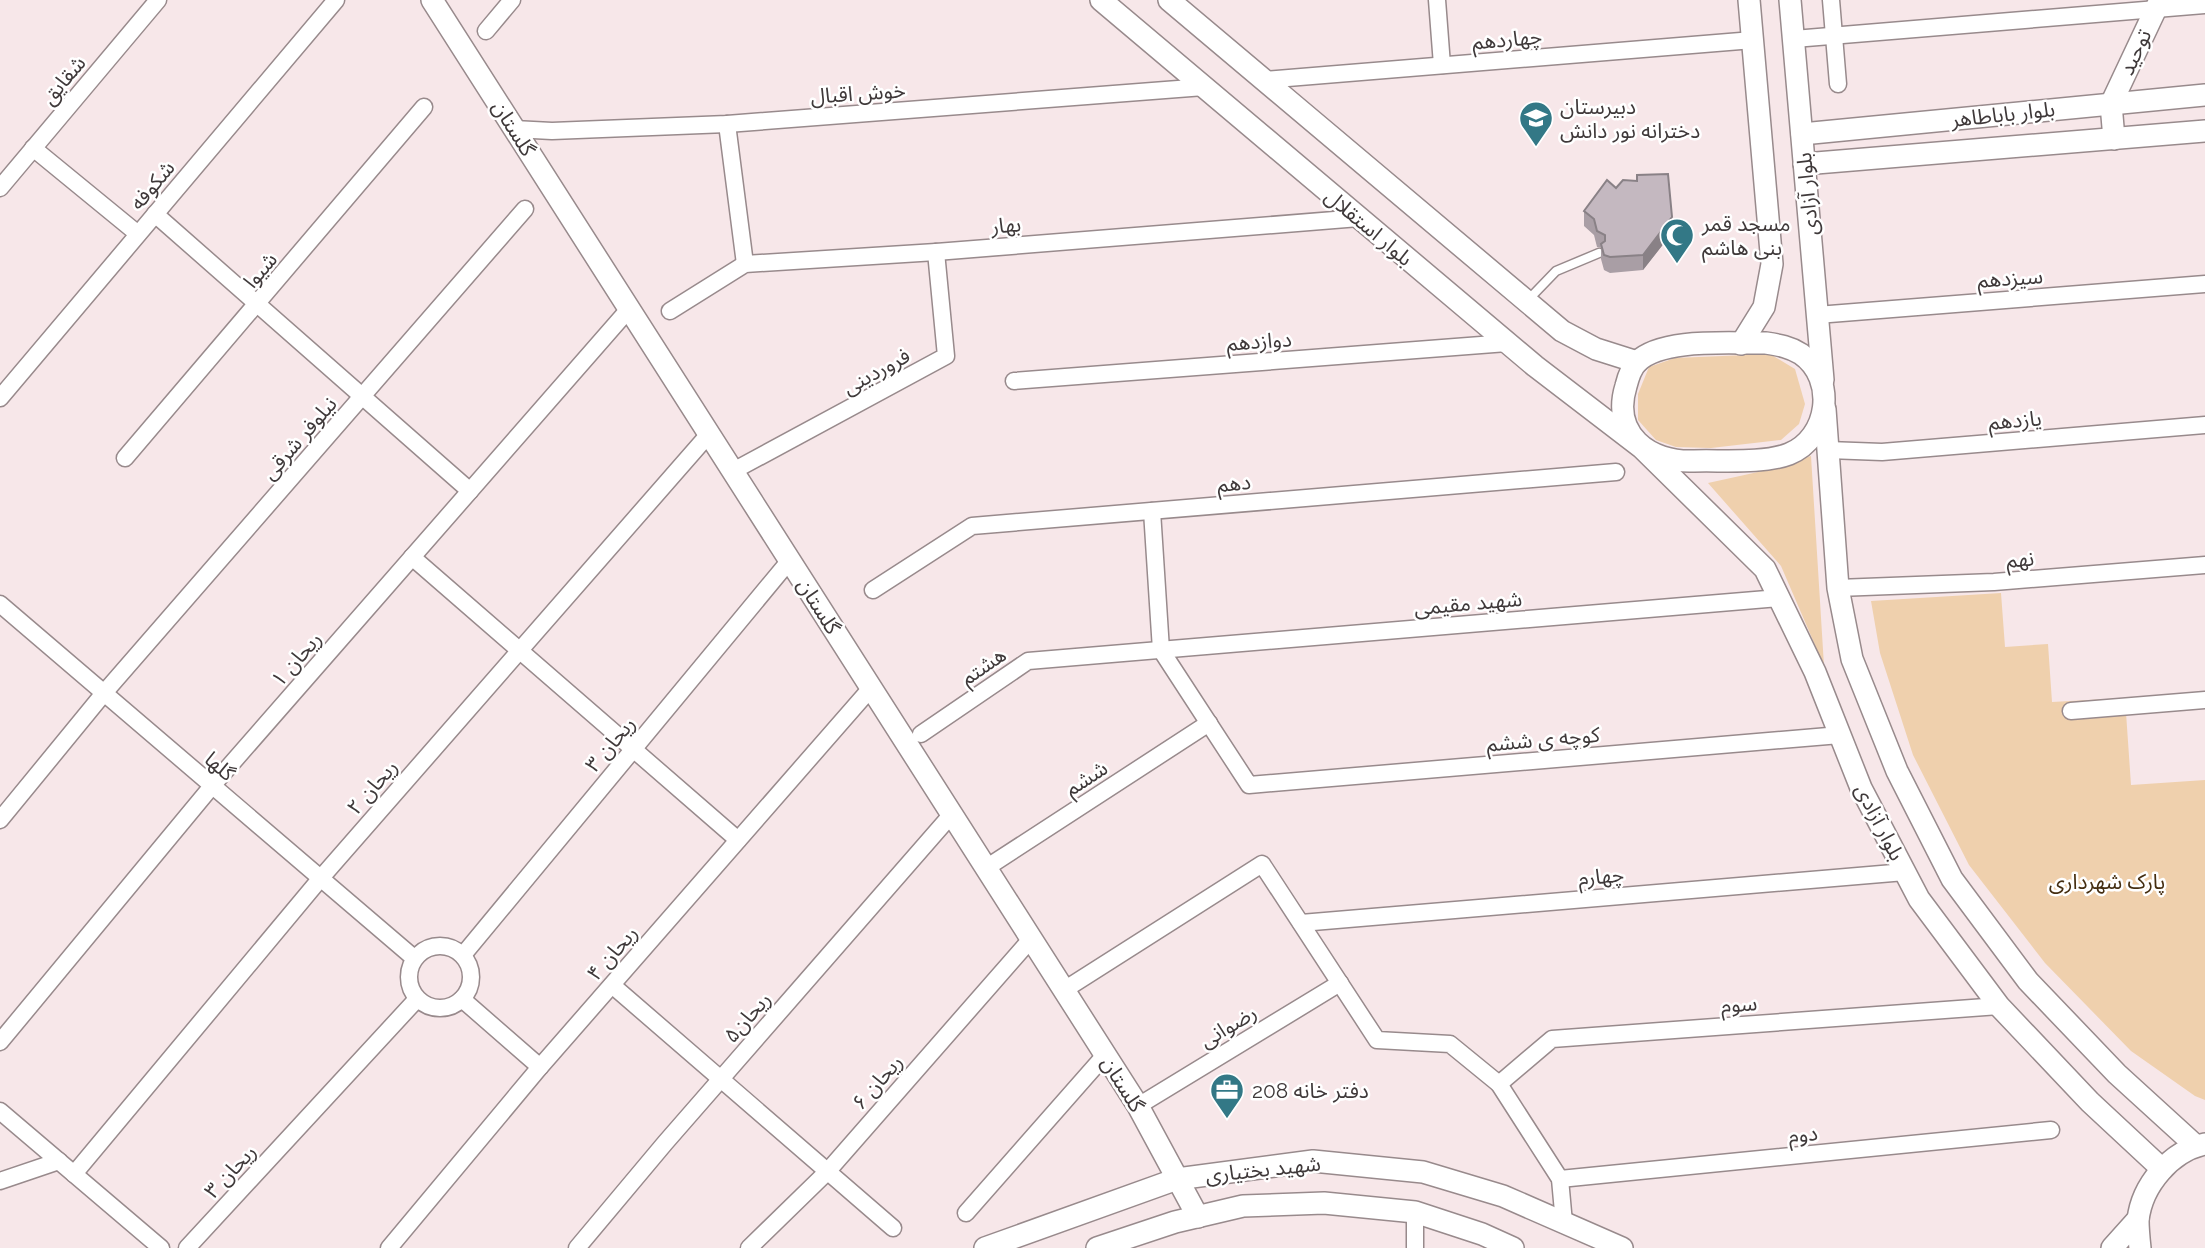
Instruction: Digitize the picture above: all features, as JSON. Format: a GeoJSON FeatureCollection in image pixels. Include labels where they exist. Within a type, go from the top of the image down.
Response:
{"type":"FeatureCollection","features":[{"type":"Feature","properties":{"kind":"main road","name":"گلستان"},"geometry":{"type":"LineString","coordinates":[[432,0],[1138,1106],[1198,1217]]}},
{"type":"Feature","properties":{"kind":"main road","name":"بلوار استقلال"},"geometry":{"type":"LineString","coordinates":[[1101,0],[1507,342],[1642,448]]}},
{"type":"Feature","properties":{"kind":"main road"},"geometry":{"type":"LineString","coordinates":[[1169,0],[1562,331],[1596,349],[1637,362]]}},
{"type":"Feature","properties":{"kind":"main road","name":"بلوار آزادی"},"geometry":{"type":"LineString","coordinates":[[1741,344],[1764,307],[1772,264],[1749,0]]}},
{"type":"Feature","properties":{"kind":"main road","name":"بلوار آزادی"},"geometry":{"type":"LineString","coordinates":[[1790,0],[1838,588],[1852,659],[1897,771],[1952,879],[2028,981],[2118,1074],[2200,1145]]}},
{"type":"Feature","properties":{"kind":"main road","name":"توحید"},"geometry":{"type":"LineString","coordinates":[[2111,104],[2158,4]]}},
{"type":"Feature","properties":{"kind":"main road","name":"بلوار باباطاهر"},"geometry":{"type":"LineString","coordinates":[[1802,134],[2205,95]]}},
{"type":"Feature","properties":{"kind":"main road"},"geometry":{"type":"LineString","coordinates":[[2111,104],[2114,139]]}},
{"type":"Feature","properties":{"kind":"main road","name":"بلوار باباطاهر"},"geometry":{"type":"LineString","coordinates":[[1804,164],[2205,131]]}},
{"type":"Feature","properties":{"kind":"main road"},"geometry":{"type":"LineString","coordinates":[[1766,343],[1786,346],[1803,356],[1817,370],[1824,399],[1818,428],[1806,443],[1790,454],[1771,458],[1677,462],[1659,458],[1642,448],[1630,433],[1623,415],[1623,396],[1628,378],[1637,362],[1673,346],[1741,344],[1766,343]]}},
{"type":"Feature","properties":{"kind":"main road","name":"بلوار آزادی"},"geometry":{"type":"LineString","coordinates":[[1642,448],[1765,569],[1815,672],[1861,788],[1919,899],[1998,1006],[2097,1110],[2162,1169]]}},
{"type":"Feature","properties":{"kind":"main road"},"geometry":{"type":"LineString","coordinates":[[2140,1248],[2138,1219],[2146,1192],[2162,1169],[2177,1155],[2200,1145]]}},
{"type":"Feature","properties":{"kind":"main road","name":"شهید بختیاری"},"geometry":{"type":"LineString","coordinates":[[985,1248],[1177,1179],[1313,1161],[1423,1172],[1503,1196],[1622,1248]]}},
{"type":"Feature","properties":{"kind":"main road","name":"شهید بختیاری"},"geometry":{"type":"LineString","coordinates":[[1097,1248],[1243,1206],[1324,1203],[1415,1212],[1482,1234],[1513,1248]]}},
{"type":"Feature","properties":{"kind":"main road"},"geometry":{"type":"LineString","coordinates":[[2112,1248],[2138,1219]]}},
{"type":"Feature","properties":{"kind":"street","name":"شقایق"},"geometry":{"type":"LineString","coordinates":[[0,188],[158,0]]}},
{"type":"Feature","properties":{"kind":"street","name":"شکوفه"},"geometry":{"type":"LineString","coordinates":[[0,398],[336,0]]}},
{"type":"Feature","properties":{"kind":"street"},"geometry":{"type":"LineString","coordinates":[[486,31],[512,0]]}},
{"type":"Feature","properties":{"kind":"street"},"geometry":{"type":"LineString","coordinates":[[1437,0],[1442,65]]}},
{"type":"Feature","properties":{"kind":"street"},"geometry":{"type":"LineString","coordinates":[[1831,0],[1838,84]]}},
{"type":"Feature","properties":{"kind":"street"},"geometry":{"type":"LineString","coordinates":[[1794,39],[2158,4],[2205,5]]}},
{"type":"Feature","properties":{"kind":"street","name":"چهاردهم"},"geometry":{"type":"LineString","coordinates":[[1264,80],[1753,40]]}},
{"type":"Feature","properties":{"kind":"street","name":"خوش اقبال"},"geometry":{"type":"LineString","coordinates":[[514,129],[552,131],[727,124],[1204,88]]}},
{"type":"Feature","properties":{"kind":"street","name":"شیوا"},"geometry":{"type":"LineString","coordinates":[[125,458],[424,107]]}},
{"type":"Feature","properties":{"kind":"street"},"geometry":{"type":"LineString","coordinates":[[727,124],[745,264]]}},
{"type":"Feature","properties":{"kind":"street"},"geometry":{"type":"LineString","coordinates":[[33,148],[138,234]]}},
{"type":"Feature","properties":{"kind":"street","name":"نیلوفر شرقی"},"geometry":{"type":"LineString","coordinates":[[0,820],[104,693],[525,209]]}},
{"type":"Feature","properties":{"kind":"street"},"geometry":{"type":"LineString","coordinates":[[155,214],[470,491]]}},
{"type":"Feature","properties":{"kind":"street","name":"بهار"},"geometry":{"type":"LineString","coordinates":[[670,311],[745,264],[936,252],[1359,218]]}},
{"type":"Feature","properties":{"kind":"street","name":"فروردینی"},"geometry":{"type":"LineString","coordinates":[[733,471],[946,356],[936,252]]}},
{"type":"Feature","properties":{"kind":"street","name":"سیزدهم"},"geometry":{"type":"LineString","coordinates":[[1817,315],[2205,284]]}},
{"type":"Feature","properties":{"kind":"street","name":"ریحان ۱"},"geometry":{"type":"LineString","coordinates":[[0,1041],[212,786],[629,309]]}},
{"type":"Feature","properties":{"kind":"street","name":"دوازدهم"},"geometry":{"type":"LineString","coordinates":[[1014,381],[1507,342]]}},
{"type":"Feature","properties":{"kind":"street","name":"یازدهم"},"geometry":{"type":"LineString","coordinates":[[1828,450],[1882,452],[2205,425]]}},
{"type":"Feature","properties":{"kind":"street","name":"ریحان ۲"},"geometry":{"type":"LineString","coordinates":[[74,1174],[320,879],[709,434]]}},
{"type":"Feature","properties":{"kind":"street","name":"دهم"},"geometry":{"type":"LineString","coordinates":[[873,590],[972,526],[1616,472]]}},
{"type":"Feature","properties":{"kind":"street"},"geometry":{"type":"LineString","coordinates":[[1152,511],[1161,650],[1209,723]]}},
{"type":"Feature","properties":{"kind":"street"},"geometry":{"type":"LineString","coordinates":[[412,557],[738,840]]}},
{"type":"Feature","properties":{"kind":"street","name":"ریحان ۳"},"geometry":{"type":"LineString","coordinates":[[463,955],[790,560]]}},
{"type":"Feature","properties":{"kind":"street","name":"نهم"},"geometry":{"type":"LineString","coordinates":[[1838,588],[1994,582],[2205,565]]}},
{"type":"Feature","properties":{"kind":"street","name":"شهید مقیمی"},"geometry":{"type":"LineString","coordinates":[[1161,650],[1779,598]]}},
{"type":"Feature","properties":{"kind":"street","name":"گلها"},"geometry":{"type":"LineString","coordinates":[[1,607],[414,958]]}},
{"type":"Feature","properties":{"kind":"street","name":"هشتم"},"geometry":{"type":"LineString","coordinates":[[921,734],[1028,662],[1161,650]]}},
{"type":"Feature","properties":{"kind":"street","name":"ریحان ۴"},"geometry":{"type":"LineString","coordinates":[[389,1248],[540,1067],[871,688]]}},
{"type":"Feature","properties":{"kind":"street"},"geometry":{"type":"LineString","coordinates":[[2071,711],[2205,700]]}},
{"type":"Feature","properties":{"kind":"street","name":"کوچه ی ششم"},"geometry":{"type":"LineString","coordinates":[[1209,723],[1249,785],[1840,735]]}},
{"type":"Feature","properties":{"kind":"street","name":"ششم"},"geometry":{"type":"LineString","coordinates":[[986,868],[1209,723]]}},
{"type":"Feature","properties":{"kind":"street","name":"ریحان۵"},"geometry":{"type":"LineString","coordinates":[[577,1248],[720,1079],[952,814]]}},
{"type":"Feature","properties":{"kind":"street"},"geometry":{"type":"LineString","coordinates":[[1064,990],[1262,864],[1377,1040],[1450,1044],[1499,1084],[1560,1179],[1564,1223]]}},
{"type":"Feature","properties":{"kind":"street","name":"چهارم"},"geometry":{"type":"LineString","coordinates":[[1301,923],[1905,872]]}},
{"type":"Feature","properties":{"kind":"street","name":"ریحان ۶"},"geometry":{"type":"LineString","coordinates":[[749,1248],[827,1171],[1031,939]]}},
{"type":"Feature","properties":{"kind":"street"},"geometry":{"type":"LineString","coordinates":[[438,945],[447,946],[463,955],[468,963],[471,982],[461,999],[454,1005],[434,1008],[417,999],[409,984],[408,975],[414,958],[429,947],[438,945]]}},
{"type":"Feature","properties":{"kind":"street","name":"رضوانی"},"geometry":{"type":"LineString","coordinates":[[1138,1106],[1340,983]]}},
{"type":"Feature","properties":{"kind":"street"},"geometry":{"type":"LineString","coordinates":[[612,985],[893,1228]]}},
{"type":"Feature","properties":{"kind":"street","name":"ریحان ۳"},"geometry":{"type":"LineString","coordinates":[[187,1248],[417,999]]}},
{"type":"Feature","properties":{"kind":"street"},"geometry":{"type":"LineString","coordinates":[[461,999],[540,1067]]}},
{"type":"Feature","properties":{"kind":"street","name":"سوم"},"geometry":{"type":"LineString","coordinates":[[1499,1084],[1552,1039],[1998,1006]]}},
{"type":"Feature","properties":{"kind":"street"},"geometry":{"type":"LineString","coordinates":[[966,1213],[1105,1055]]}},
{"type":"Feature","properties":{"kind":"street"},"geometry":{"type":"LineString","coordinates":[[0,1111],[160,1248]]}},
{"type":"Feature","properties":{"kind":"street","name":"دوم"},"geometry":{"type":"LineString","coordinates":[[1560,1179],[2051,1130]]}},
{"type":"Feature","properties":{"kind":"street"},"geometry":{"type":"LineString","coordinates":[[0,1181],[59,1161]]}},
{"type":"Feature","properties":{"kind":"street"},"geometry":{"type":"LineString","coordinates":[[1415,1212],[1415,1248]]}},
{"type":"Feature","properties":{"kind":"lane"},"geometry":{"type":"LineString","coordinates":[[1527,302],[1556,271],[1599,253]]}},
{"type":"Feature","properties":{"kind":"green space"},"geometry":{"type":"Polygon","coordinates":[[[1770,354],[1795,369],[1805,404],[1799,424],[1781,440],[1711,448],[1676,447],[1656,440],[1638,420],[1638,394],[1649,367],[1675,358],[1770,354]]]}},
{"type":"Feature","properties":{"kind":"green space"},"geometry":{"type":"Polygon","coordinates":[[[1811,456],[1824,666],[1781,566],[1708,483],[1811,456]]]}},
{"type":"Feature","properties":{"kind":"green space","name":"پارک شهرداری"},"geometry":{"type":"Polygon","coordinates":[[[2001,593],[2005,647],[2048,644],[2052,702],[2125,698],[2131,785],[2205,780],[2205,1100],[2195,1096],[2131,1051],[2045,963],[1969,865],[1913,755],[1880,653],[1871,601],[2001,593]]]}},
{"type":"Feature","properties":{"kind":"building","name":"مسجد قمر بنی هاشم"},"geometry":{"type":"Polygon","coordinates":[[[1668,174],[1672,217],[1643,255],[1604,255],[1601,244],[1605,241],[1605,235],[1597,231],[1594,219],[1584,211],[1607,180],[1616,188],[1623,180],[1637,181],[1637,175],[1668,174]]]}},
{"type":"Feature","properties":{"kind":"place","name":"دبیرستان دخترانه نور دانش"},"geometry":{"type":"Point","coordinates":[1536,148]}},
{"type":"Feature","properties":{"kind":"place","name":"مسجد قمر بنی هاشم"},"geometry":{"type":"Point","coordinates":[1677,265]}},
{"type":"Feature","properties":{"kind":"place","name":"دفتر خانه 208"},"geometry":{"type":"Point","coordinates":[1227,1120]}}]}
